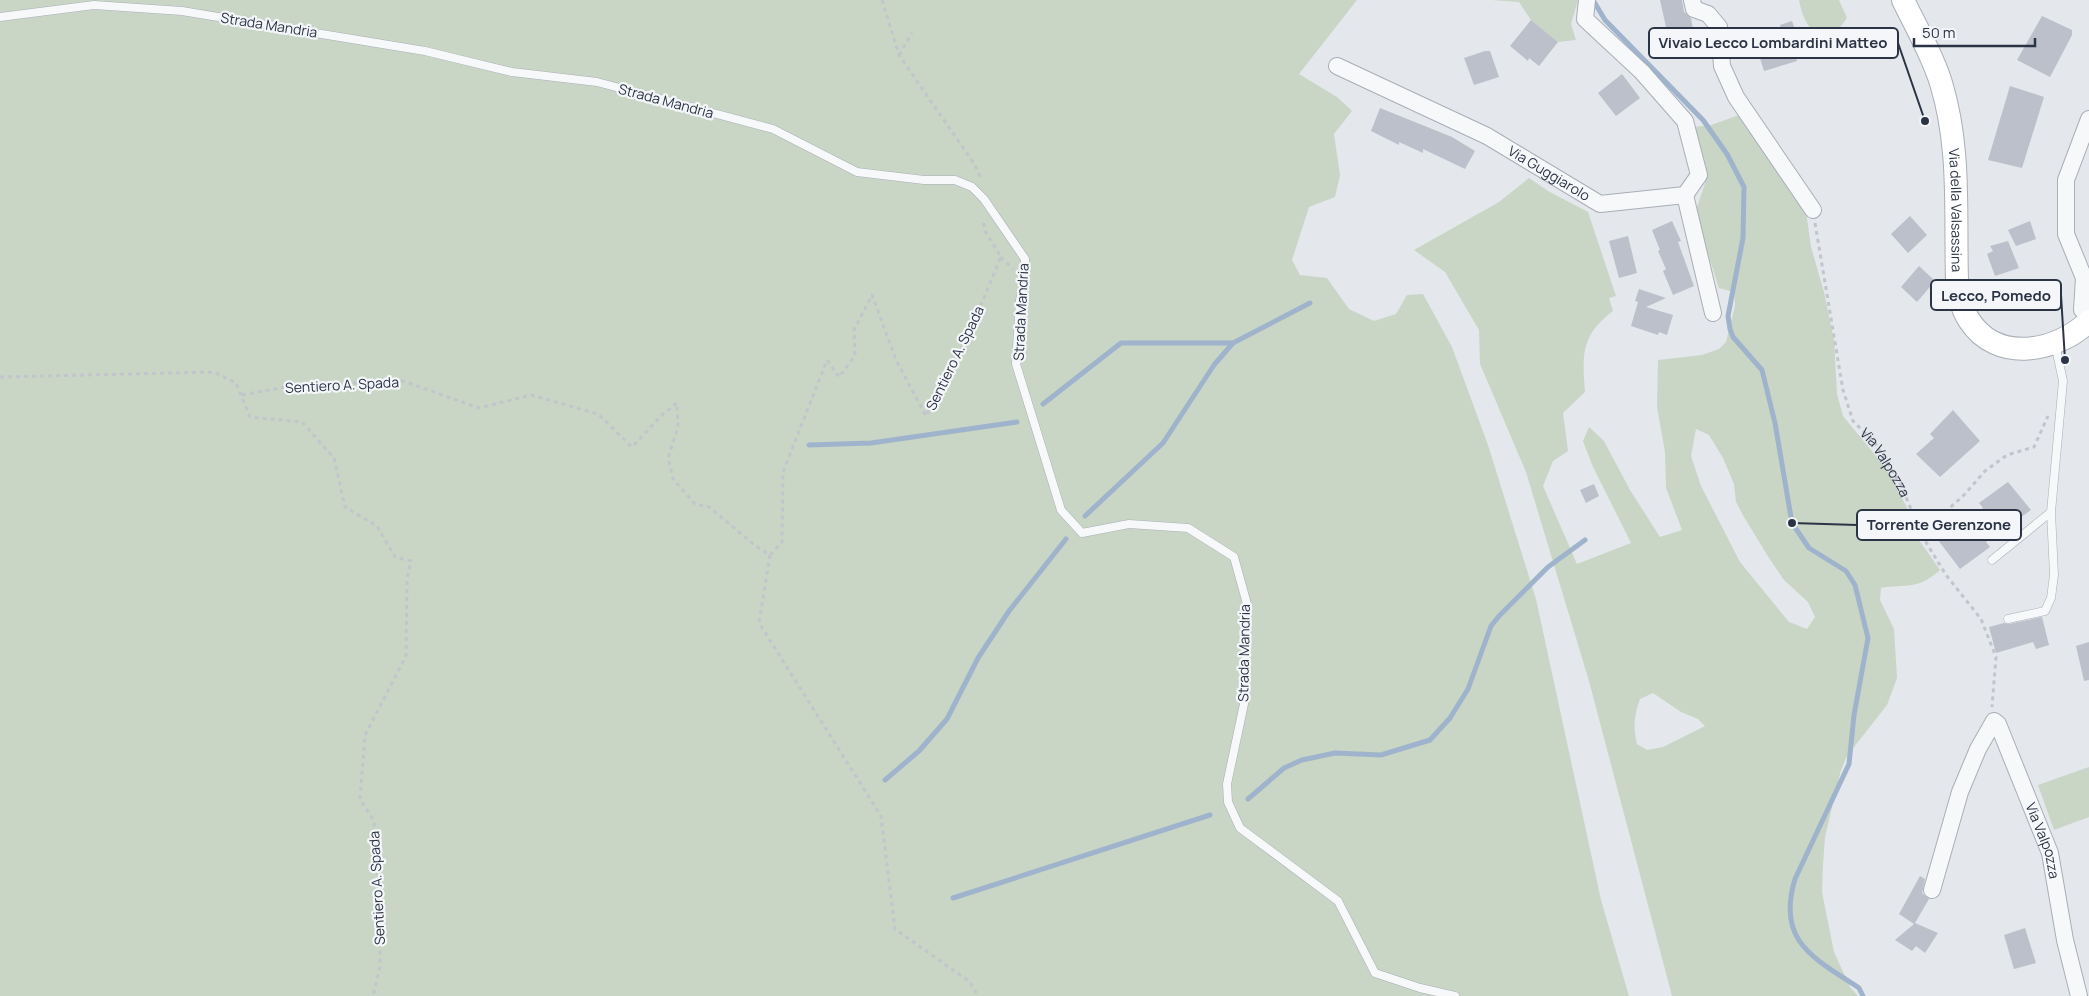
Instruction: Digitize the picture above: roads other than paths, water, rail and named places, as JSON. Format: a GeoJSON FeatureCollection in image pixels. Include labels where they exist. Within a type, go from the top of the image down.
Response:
{"type":"FeatureCollection","features":[{"type":"Feature","properties":{"kind":"main road","name":"Via della Valsassina"},"geometry":{"type":"LineString","coordinates":[[1903,0],[1937,74],[1946,106],[1956,160],[1957,280],[1959,296],[1965,312],[1974,327],[1992,342],[2026,349],[2055,344],[2079,331],[2089,321]]}},
{"type":"Feature","properties":{"kind":"street"},"geometry":{"type":"LineString","coordinates":[[1587,0],[1585,19],[1642,72],[1685,121],[1699,175],[1685,195],[1713,313]]}},
{"type":"Feature","properties":{"kind":"street"},"geometry":{"type":"LineString","coordinates":[[1692,0],[1694,9],[1708,14],[1719,27],[1722,66],[1736,97],[1813,210]]}},
{"type":"Feature","properties":{"kind":"street","name":"Via Guggiarolo"},"geometry":{"type":"LineString","coordinates":[[1338,66],[1487,136],[1600,204],[1685,195]]}},
{"type":"Feature","properties":{"kind":"street"},"geometry":{"type":"LineString","coordinates":[[2089,119],[2066,180],[2066,234],[2084,278],[2082,310],[2089,316]]}},
{"type":"Feature","properties":{"kind":"street","name":"Via Valpozza"},"geometry":{"type":"LineString","coordinates":[[1932,890],[1960,792],[1978,749],[1994,721],[1998,724],[2050,853],[2064,940],[2079,996]]}},
{"type":"Feature","properties":{"kind":"lane","name":"Strada Mandria"},"geometry":{"type":"LineString","coordinates":[[0,17],[94,5],[182,11],[425,51],[512,72],[597,82],[773,129],[857,172],[924,180],[955,180],[972,187],[984,199],[1026,259],[1025,281],[1020,300],[1016,364],[1061,510],[1082,533],[1129,524],[1188,528],[1234,557],[1247,604],[1244,704],[1227,784],[1228,802],[1240,828],[1338,901],[1375,972],[1420,988],[1455,996]]}},
{"type":"Feature","properties":{"kind":"lane"},"geometry":{"type":"LineString","coordinates":[[2008,619],[2044,611],[2052,598],[2054,575],[2051,512],[2063,380],[2055,344]]}},
{"type":"Feature","properties":{"kind":"lane"},"geometry":{"type":"LineString","coordinates":[[1992,560],[2051,512]]}},
{"type":"Feature","properties":{"kind":"waterway"},"geometry":{"type":"LineString","coordinates":[[1593,0],[1605,20],[1703,120],[1727,154],[1744,187],[1743,238],[1728,316],[1730,329],[1733,337],[1762,370],[1775,423],[1792,523],[1809,548],[1846,571],[1855,585],[1868,638],[1854,715],[1849,764],[1795,879],[1790,901],[1791,918],[1795,933],[1803,946],[1827,967],[1859,988],[1863,996]]}},
{"type":"Feature","properties":{"kind":"waterway"},"geometry":{"type":"LineString","coordinates":[[1085,516],[1163,443],[1214,365],[1233,343],[1310,303]]}},
{"type":"Feature","properties":{"kind":"waterway"},"geometry":{"type":"LineString","coordinates":[[1043,404],[1121,343],[1233,343]]}},
{"type":"Feature","properties":{"kind":"waterway"},"geometry":{"type":"LineString","coordinates":[[809,445],[871,443],[1017,422]]}},
{"type":"Feature","properties":{"kind":"waterway"},"geometry":{"type":"LineString","coordinates":[[885,780],[919,751],[947,719],[978,658],[1009,611],[1066,539]]}},
{"type":"Feature","properties":{"kind":"waterway"},"geometry":{"type":"LineString","coordinates":[[1248,799],[1284,768],[1302,760],[1335,753],[1381,755],[1430,740],[1450,718],[1468,689],[1491,626],[1548,567],[1585,540]]}},
{"type":"Feature","properties":{"kind":"waterway"},"geometry":{"type":"LineString","coordinates":[[953,898],[1210,815]]}},
{"type":"Feature","properties":{"kind":"place","name":"Vivaio Lecco Lombardini Matteo"},"geometry":{"type":"Point","coordinates":[1925,121]}},
{"type":"Feature","properties":{"kind":"place","name":"Lecco, Pomedo"},"geometry":{"type":"Point","coordinates":[2065,360]}},
{"type":"Feature","properties":{"kind":"place","name":"Torrente Gerenzone"},"geometry":{"type":"Point","coordinates":[1792,523]}}]}
